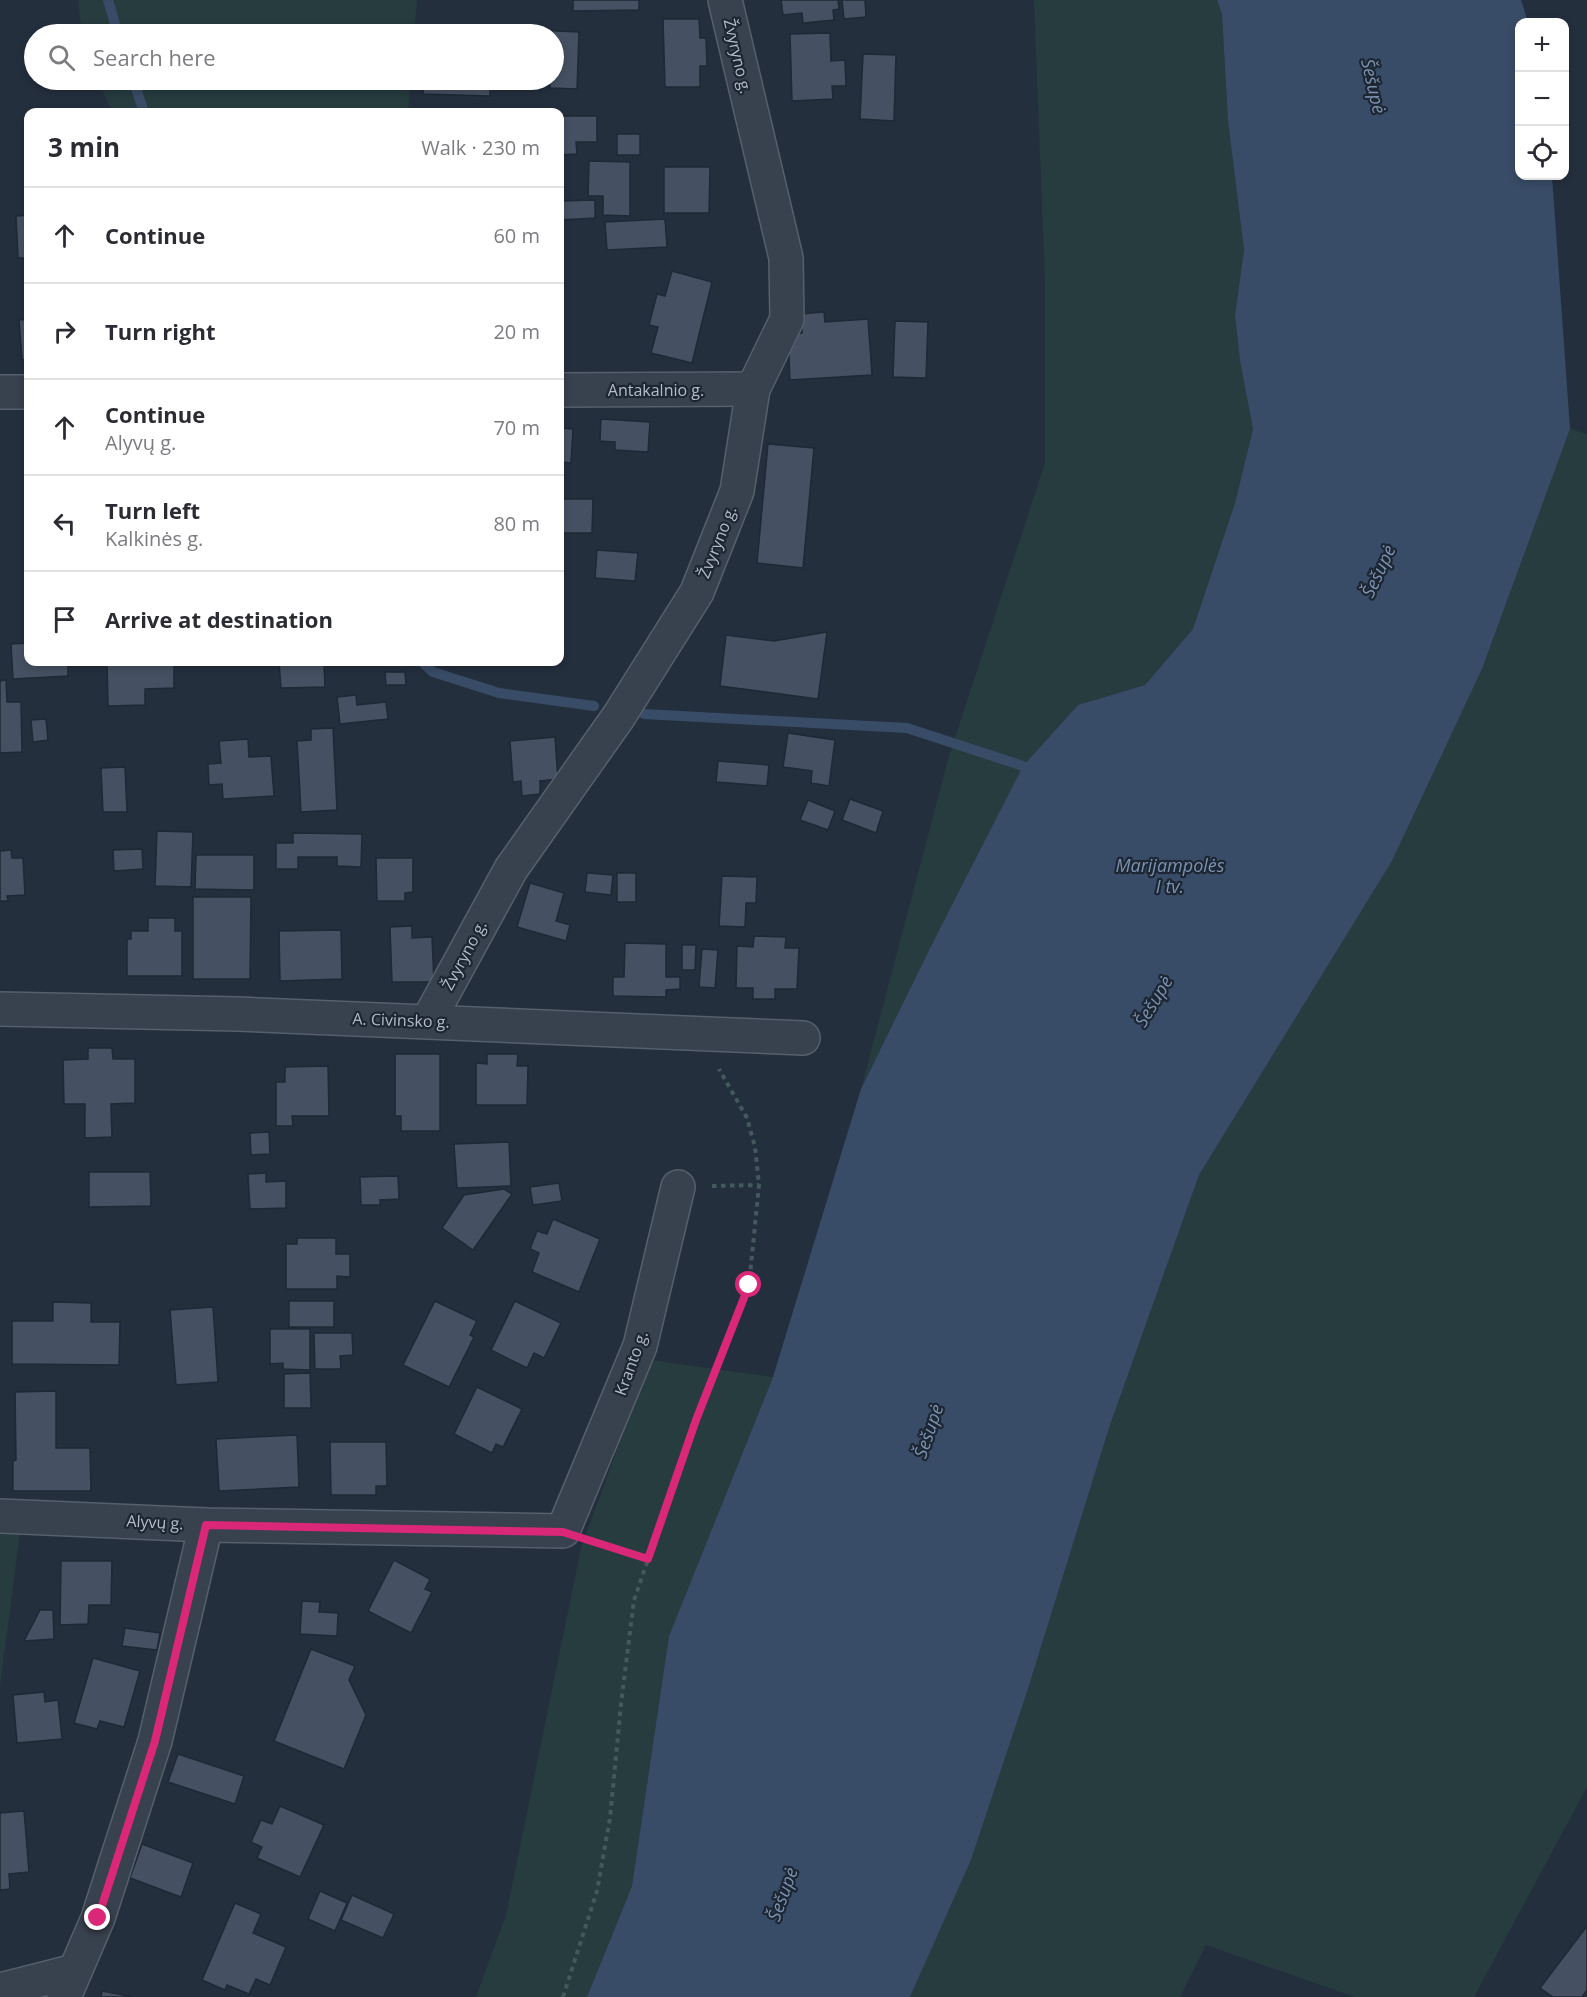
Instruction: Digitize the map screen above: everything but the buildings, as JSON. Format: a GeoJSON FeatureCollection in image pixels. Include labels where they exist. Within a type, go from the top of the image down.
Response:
{"type":"FeatureCollection","features":[{"type":"Feature","properties":{"kind":"street","name":"Žvyryno g."},"geometry":{"type":"LineString","coordinates":[[428,1021],[511,869],[619,716],[697,592],[737,490],[753,389],[787,319],[786,258],[725,0]]}},
{"type":"Feature","properties":{"kind":"street","name":"Antakalnio g."},"geometry":{"type":"LineString","coordinates":[[564,390],[753,389]]}},
{"type":"Feature","properties":{"kind":"street"},"geometry":{"type":"LineString","coordinates":[[0,392],[24,392]]}},
{"type":"Feature","properties":{"kind":"street","name":"A. Civinsko g."},"geometry":{"type":"LineString","coordinates":[[0,1009],[238,1014],[803,1038]]}},
{"type":"Feature","properties":{"kind":"street","name":"Kranto g."},"geometry":{"type":"LineString","coordinates":[[563,1532],[640,1346],[678,1187]]}},
{"type":"Feature","properties":{"kind":"street","name":"Alyvų g."},"geometry":{"type":"LineString","coordinates":[[0,1516],[206,1525],[563,1532]]}},
{"type":"Feature","properties":{"kind":"street"},"geometry":{"type":"LineString","coordinates":[[0,1990],[69,1984],[98,1918],[155,1741],[206,1525]]}},
{"type":"Feature","properties":{"kind":"path"},"geometry":{"type":"LineString","coordinates":[[563,1997],[597,1891],[610,1818],[634,1600],[696,1420],[749,1285],[759,1185],[755,1146],[747,1118],[720,1069],[681,1033]]}},
{"type":"Feature","properties":{"kind":"path"},"geometry":{"type":"LineString","coordinates":[[678,1187],[759,1185]]}},
{"type":"Feature","properties":{"kind":"path"},"geometry":{"type":"LineString","coordinates":[[563,1532],[648,1559]]}},
{"type":"Feature","properties":{"kind":"green space"},"geometry":{"type":"Polygon","coordinates":[[[78,0],[417,0],[415,24],[81,24],[78,0]]]}},
{"type":"Feature","properties":{"kind":"green space"},"geometry":{"type":"Polygon","coordinates":[[[1034,0],[1217,0],[1222,14],[1228,121],[1244,250],[1235,315],[1240,361],[1253,429],[1235,503],[1193,629],[1145,685],[1078,705],[1023,766],[861,1089],[949,756],[1045,463],[1045,283],[1034,0]]]}},
{"type":"Feature","properties":{"kind":"green space"},"geometry":{"type":"Polygon","coordinates":[[[102,90],[410,90],[408,108],[110,108],[102,90]]]}},
{"type":"Feature","properties":{"kind":"green space"},"geometry":{"type":"Polygon","coordinates":[[[1570,429],[1587,434],[1587,1787],[1474,1997],[1355,1997],[1206,1945],[1180,1997],[910,1997],[971,1860],[1027,1692],[1109,1428],[1199,1175],[1392,861],[1482,669],[1570,429]]]}},
{"type":"Feature","properties":{"kind":"green space"},"geometry":{"type":"Polygon","coordinates":[[[650,1360],[773,1377],[669,1636],[632,1886],[587,1997],[476,1997],[506,1915],[581,1548],[650,1360]]]}},
{"type":"Feature","properties":{"kind":"green space"},"geometry":{"type":"Polygon","coordinates":[[[0,1516],[22,1517],[0,1687],[0,1516]]]}},
{"type":"Feature","properties":{"kind":"water","name":"Marijampolės I tv."},"geometry":{"type":"Polygon","coordinates":[[[1217,0],[1521,0],[1527,18],[1515,18],[1515,180],[1552,180],[1570,429],[1482,669],[1392,861],[1199,1175],[1109,1428],[1027,1692],[971,1860],[910,1997],[587,1997],[632,1886],[669,1636],[773,1377],[861,1089],[1023,766],[1078,705],[1145,685],[1193,629],[1235,503],[1253,429],[1240,361],[1235,315],[1244,250],[1228,121],[1222,14],[1217,0]]]}},
{"type":"Feature","properties":{"kind":"waterway"},"geometry":{"type":"LineString","coordinates":[[108,0],[115,24]]}},
{"type":"Feature","properties":{"kind":"waterway"},"geometry":{"type":"LineString","coordinates":[[136,90],[143,108]]}},
{"type":"Feature","properties":{"kind":"waterway"},"geometry":{"type":"LineString","coordinates":[[426,666],[433,672],[499,693],[594,706]]}},
{"type":"Feature","properties":{"kind":"waterway"},"geometry":{"type":"LineString","coordinates":[[644,714],[907,728],[1023,766]]}},
{"type":"Feature","properties":{"kind":"route"},"geometry":{"type":"LineString","coordinates":[[98,1918],[155,1741],[206,1525],[563,1532],[648,1559],[696,1420],[749,1285]]}},
{"type":"Feature","properties":{"kind":"water label","name":"Šešupė"},"geometry":{"type":"Point","coordinates":[1374,86]}},
{"type":"Feature","properties":{"kind":"water label","name":"Šešupė"},"geometry":{"type":"Point","coordinates":[1378,571]}},
{"type":"Feature","properties":{"kind":"water label","name":"Šešupė"},"geometry":{"type":"Point","coordinates":[1153,1001]}},
{"type":"Feature","properties":{"kind":"water label","name":"Šešupė"},"geometry":{"type":"Point","coordinates":[928,1431]}},
{"type":"Feature","properties":{"kind":"water label","name":"Šešupė"},"geometry":{"type":"Point","coordinates":[782,1894]}}]}
